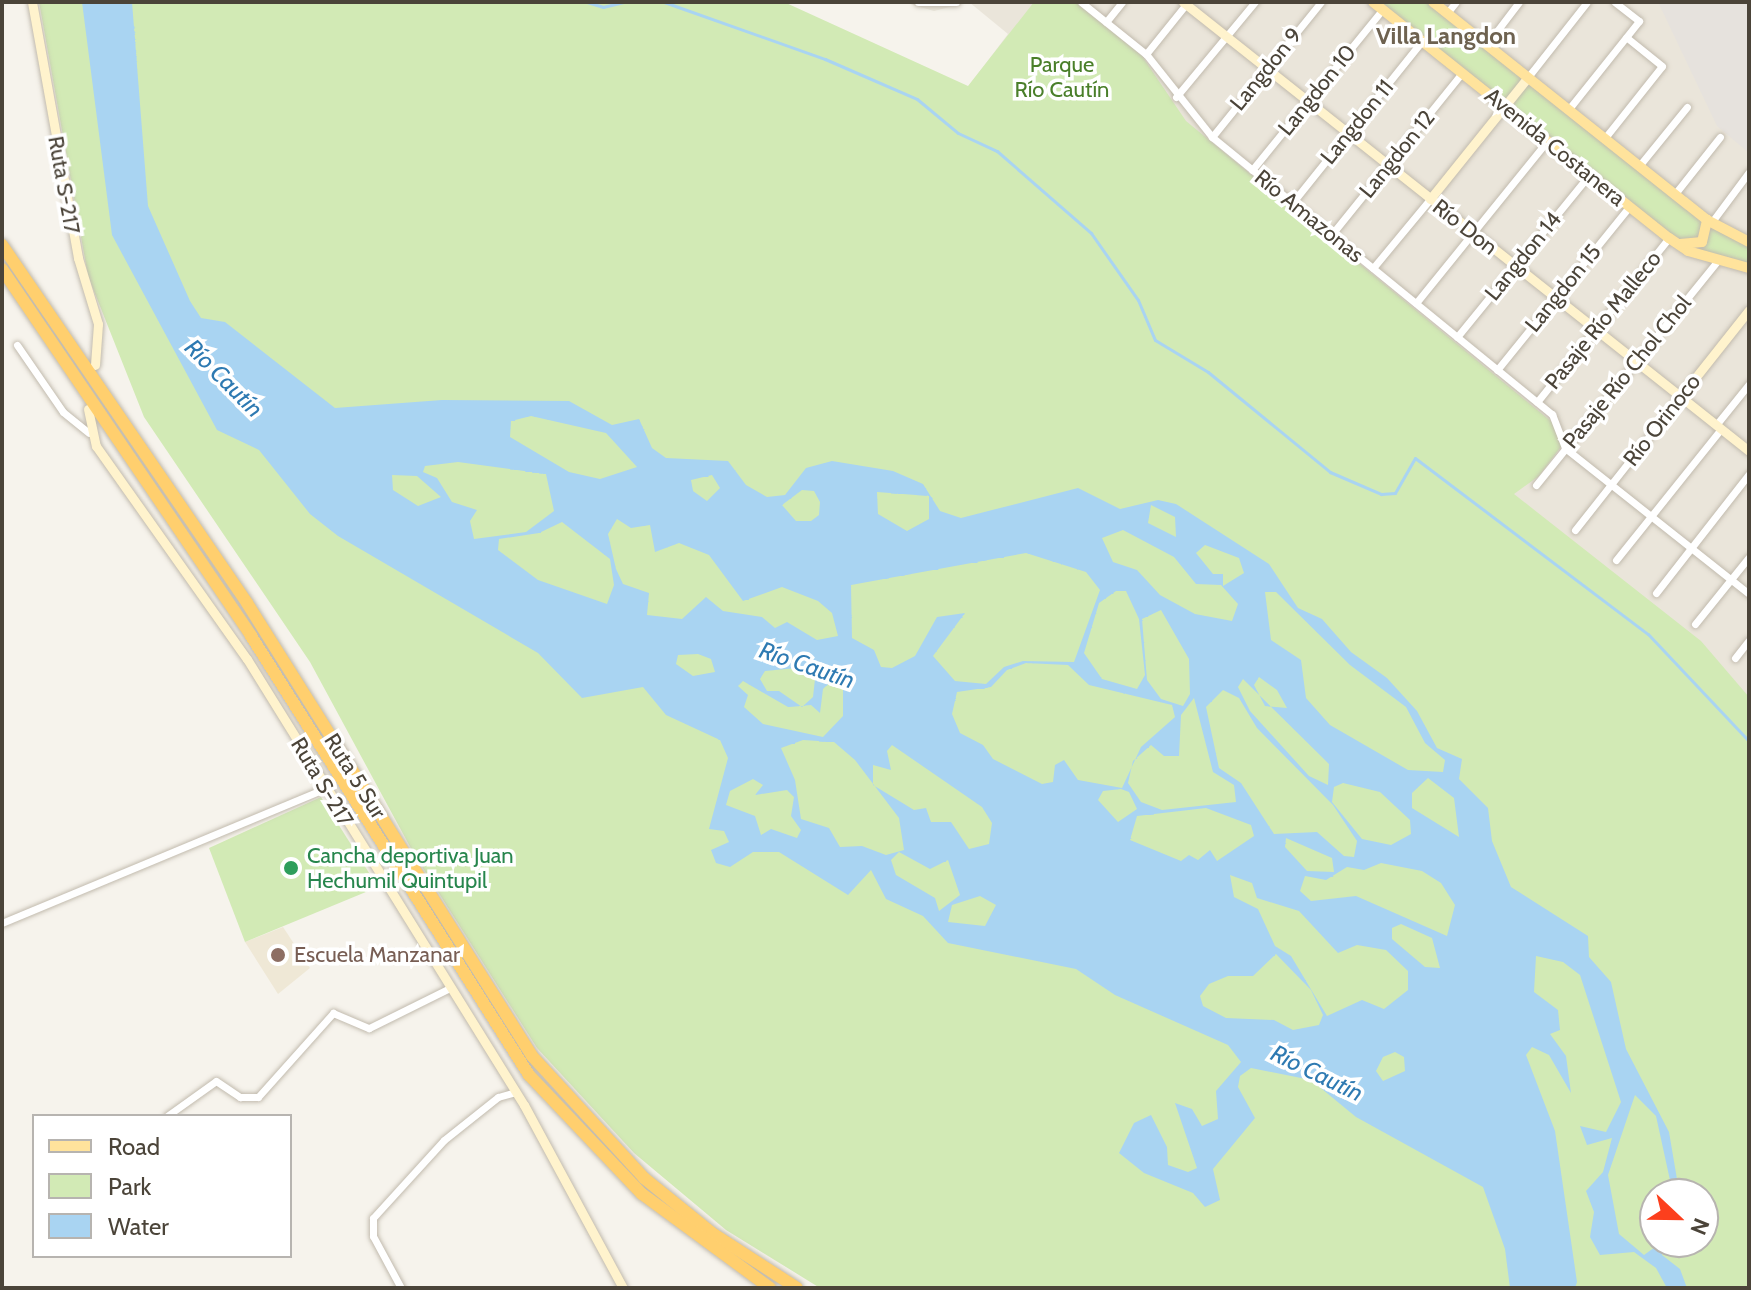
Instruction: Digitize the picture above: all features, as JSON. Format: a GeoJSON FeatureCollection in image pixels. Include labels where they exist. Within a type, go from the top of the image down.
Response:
{"type":"FeatureCollection","features":[{"type":"Feature","properties":{"kind":"highway","name":"Ruta 5 Sur"},"geometry":{"type":"LineString","coordinates":[[2,245],[239,590],[532,1056],[656,1188],[797,1288]]}},
{"type":"Feature","properties":{"kind":"highway","name":"Ruta 5 Sur"},"geometry":{"type":"LineString","coordinates":[[2,269],[260,649],[529,1075],[642,1194],[770,1288]]}},
{"type":"Feature","properties":{"kind":"main road","name":"Ruta S-217"},"geometry":{"type":"LineString","coordinates":[[32,2],[78,258],[98,324],[95,365]]}},
{"type":"Feature","properties":{"kind":"main road","name":"Avenida Costanera"},"geometry":{"type":"LineString","coordinates":[[1373,2],[1673,241],[1718,260],[1749,268]]}},
{"type":"Feature","properties":{"kind":"main road","name":"Avenida Costanera"},"geometry":{"type":"LineString","coordinates":[[1433,2],[1709,222],[1749,242]]}},
{"type":"Feature","properties":{"kind":"main road","name":"Río Don"},"geometry":{"type":"LineString","coordinates":[[1186,3],[1749,451]]}},
{"type":"Feature","properties":{"kind":"main road"},"geometry":{"type":"LineString","coordinates":[[1430,199],[1528,77]]}},
{"type":"Feature","properties":{"kind":"main road"},"geometry":{"type":"LineString","coordinates":[[1673,241],[1702,242],[1709,222]]}},
{"type":"Feature","properties":{"kind":"main road","name":"Río Orinoco"},"geometry":{"type":"LineString","coordinates":[[1680,397],[1749,310]]}},
{"type":"Feature","properties":{"kind":"main road"},"geometry":{"type":"LineString","coordinates":[[88,409],[89,433]]}},
{"type":"Feature","properties":{"kind":"main road","name":"Ruta S-217"},"geometry":{"type":"LineString","coordinates":[[89,433],[232,635],[448,989],[516,1092],[623,1288]]}},
{"type":"Feature","properties":{"kind":"street"},"geometry":{"type":"LineString","coordinates":[[918,2],[956,2]]}},
{"type":"Feature","properties":{"kind":"street","name":"Río Amazonas"},"geometry":{"type":"LineString","coordinates":[[1081,2],[1146,54],[1176,97],[1212,137],[1552,414],[1565,448]]}},
{"type":"Feature","properties":{"kind":"street"},"geometry":{"type":"LineString","coordinates":[[1106,22],[1122,2]]}},
{"type":"Feature","properties":{"kind":"street"},"geometry":{"type":"LineString","coordinates":[[1176,97],[1255,2]]}},
{"type":"Feature","properties":{"kind":"street","name":"Langdon 9"},"geometry":{"type":"LineString","coordinates":[[1212,137],[1321,2]]}},
{"type":"Feature","properties":{"kind":"street"},"geometry":{"type":"LineString","coordinates":[[1447,13],[1456,2]]}},
{"type":"Feature","properties":{"kind":"street"},"geometry":{"type":"LineString","coordinates":[[1487,44],[1519,2]]}},
{"type":"Feature","properties":{"kind":"street"},"geometry":{"type":"LineString","coordinates":[[1528,77],[1587,2]]}},
{"type":"Feature","properties":{"kind":"street"},"geometry":{"type":"LineString","coordinates":[[1568,110],[1639,21],[1615,2]]}},
{"type":"Feature","properties":{"kind":"street"},"geometry":{"type":"LineString","coordinates":[[1146,54],[1186,3]]}},
{"type":"Feature","properties":{"kind":"street","name":"Langdon 10"},"geometry":{"type":"LineString","coordinates":[[1252,170],[1382,10]]}},
{"type":"Feature","properties":{"kind":"street"},"geometry":{"type":"LineString","coordinates":[[1604,139],[1662,66],[1626,37]]}},
{"type":"Feature","properties":{"kind":"street","name":"Langdon 11"},"geometry":{"type":"LineString","coordinates":[[1293,202],[1422,41]]}},
{"type":"Feature","properties":{"kind":"street","name":"Langdon 12"},"geometry":{"type":"LineString","coordinates":[[1332,234],[1462,73]]}},
{"type":"Feature","properties":{"kind":"street"},"geometry":{"type":"LineString","coordinates":[[1639,166],[1687,107]]}},
{"type":"Feature","properties":{"kind":"street"},"geometry":{"type":"LineString","coordinates":[[1674,195],[1720,137]]}},
{"type":"Feature","properties":{"kind":"street"},"geometry":{"type":"LineString","coordinates":[[1416,303],[1547,141]]}},
{"type":"Feature","properties":{"kind":"street"},"geometry":{"type":"LineString","coordinates":[[1709,222],[1749,172]]}},
{"type":"Feature","properties":{"kind":"street","name":"Langdon 14"},"geometry":{"type":"LineString","coordinates":[[1457,337],[1589,175]]}},
{"type":"Feature","properties":{"kind":"street"},"geometry":{"type":"LineString","coordinates":[[1373,268],[1430,199]]}},
{"type":"Feature","properties":{"kind":"street","name":"Langdon 15"},"geometry":{"type":"LineString","coordinates":[[1497,370],[1629,207]]}},
{"type":"Feature","properties":{"kind":"street","name":"Pasaje Río Malleco"},"geometry":{"type":"LineString","coordinates":[[1537,402],[1673,241]]}},
{"type":"Feature","properties":{"kind":"street","name":"Pasaje Río Chol Chol"},"geometry":{"type":"LineString","coordinates":[[1536,485],[1718,260]]}},
{"type":"Feature","properties":{"kind":"street"},"geometry":{"type":"LineString","coordinates":[[17,345],[63,412],[89,433]]}},
{"type":"Feature","properties":{"kind":"street"},"geometry":{"type":"LineString","coordinates":[[1616,560],[1749,384]]}},
{"type":"Feature","properties":{"kind":"street","name":"Río Orinoco"},"geometry":{"type":"LineString","coordinates":[[1575,530],[1680,397]]}},
{"type":"Feature","properties":{"kind":"street"},"geometry":{"type":"LineString","coordinates":[[1565,448],[1749,594]]}},
{"type":"Feature","properties":{"kind":"street"},"geometry":{"type":"LineString","coordinates":[[1656,593],[1749,474]]}},
{"type":"Feature","properties":{"kind":"street"},"geometry":{"type":"LineString","coordinates":[[1695,624],[1749,557]]}},
{"type":"Feature","properties":{"kind":"street"},"geometry":{"type":"LineString","coordinates":[[1735,658],[1749,640]]}},
{"type":"Feature","properties":{"kind":"street"},"geometry":{"type":"LineString","coordinates":[[2,923],[326,788]]}},
{"type":"Feature","properties":{"kind":"street"},"geometry":{"type":"LineString","coordinates":[[170,1114],[216,1081],[240,1097],[258,1097],[333,1013],[369,1028],[448,989]]}},
{"type":"Feature","properties":{"kind":"street"},"geometry":{"type":"LineString","coordinates":[[401,1288],[373,1236],[373,1218],[444,1140],[498,1097],[516,1092]]}},
{"type":"Feature","properties":{"kind":"shaded area"},"geometry":{"type":"Polygon","coordinates":[[[903,2],[969,2],[934,11],[903,2]]]}},
{"type":"Feature","properties":{"kind":"shaded area"},"geometry":{"type":"Polygon","coordinates":[[[969,2],[1749,2],[1749,697],[964,92],[1008,34],[969,2]]]}},
{"type":"Feature","properties":{"kind":"shaded area"},"geometry":{"type":"Polygon","coordinates":[[[1658,2],[1749,2],[1749,153],[1717,126],[1658,2]]]}},
{"type":"Feature","properties":{"kind":"shaded area","name":"Escuela Manzanar"},"geometry":{"type":"Polygon","coordinates":[[[283,927],[310,968],[278,994],[245,942],[283,927]]]}},
{"type":"Feature","properties":{"kind":"green space","name":"Parque Río Cautín"},"geometry":{"type":"Polygon","coordinates":[[[39,2],[784,2],[968,86],[1034,2],[1075,2],[1142,56],[1186,121],[1569,436],[1539,476],[1514,494],[1701,641],[1749,697],[1749,1288],[820,1288],[726,1230],[634,1153],[537,1048],[414,854],[310,662],[144,417],[88,276],[39,2]]]}},
{"type":"Feature","properties":{"kind":"green space"},"geometry":{"type":"Polygon","coordinates":[[[1376,2],[1429,2],[1710,224],[1749,244],[1749,266],[1689,249],[1376,2]]]}},
{"type":"Feature","properties":{"kind":"green space","name":"Cancha deportiva Juan Hechumil Quintupil"},"geometry":{"type":"Polygon","coordinates":[[[321,797],[378,887],[245,942],[209,848],[321,797]]]}},
{"type":"Feature","properties":{"kind":"water","name":"Río Cautín"},"geometry":{"type":"Polygon","coordinates":[[[82,2],[132,2],[148,206],[190,301],[201,318],[225,322],[335,408],[442,400],[569,401],[612,425],[639,419],[652,448],[666,458],[728,461],[746,485],[767,497],[785,495],[806,468],[832,461],[893,471],[923,484],[940,511],[961,518],[1078,488],[1120,509],[1158,500],[1176,504],[1269,564],[1298,608],[1322,619],[1351,652],[1387,678],[1417,711],[1437,748],[1462,759],[1459,779],[1488,808],[1492,841],[1511,887],[1588,936],[1589,957],[1611,982],[1626,1049],[1669,1132],[1677,1178],[1670,1178],[1656,1116],[1635,1095],[1608,1175],[1619,1234],[1639,1251],[1639,1256],[1634,1252],[1600,1255],[1590,1237],[1594,1212],[1586,1191],[1603,1172],[1612,1138],[1587,1145],[1580,1126],[1606,1132],[1621,1102],[1580,975],[1563,962],[1536,956],[1534,992],[1558,1010],[1560,1030],[1550,1034],[1566,1056],[1571,1093],[1549,1055],[1532,1047],[1526,1055],[1555,1131],[1577,1282],[1575,1288],[1510,1288],[1505,1249],[1483,1187],[1356,1117],[1311,1080],[1251,1068],[1240,1076],[1238,1087],[1255,1118],[1213,1169],[1220,1200],[1205,1207],[1193,1193],[1144,1173],[1119,1153],[1134,1123],[1151,1115],[1167,1147],[1168,1165],[1188,1172],[1197,1168],[1175,1103],[1192,1109],[1202,1126],[1218,1119],[1216,1091],[1241,1062],[1228,1045],[1115,995],[1076,969],[948,943],[923,916],[886,899],[871,870],[848,895],[779,852],[753,852],[730,867],[716,863],[711,850],[729,842],[724,831],[709,829],[728,758],[720,740],[666,715],[643,687],[582,698],[538,653],[338,536],[310,514],[259,450],[217,430],[112,235],[82,2]],[[531,416],[511,421],[510,437],[569,472],[600,479],[637,467],[606,433],[531,416]],[[458,462],[425,466],[423,472],[437,478],[452,502],[477,510],[470,521],[474,539],[526,532],[554,511],[546,474],[458,462]],[[392,475],[393,490],[418,506],[441,497],[417,476],[392,475]],[[712,475],[691,480],[693,491],[707,501],[720,488],[712,475]],[[802,490],[782,505],[796,521],[811,521],[819,515],[820,502],[814,491],[802,490]],[[877,492],[878,514],[907,531],[929,519],[929,496],[877,492]],[[1151,505],[1148,523],[1176,537],[1175,517],[1151,505]],[[617,519],[608,534],[616,569],[623,584],[649,593],[647,615],[682,619],[706,597],[723,611],[762,617],[775,628],[787,622],[817,640],[838,636],[832,613],[818,601],[782,587],[743,601],[709,555],[679,543],[655,552],[650,525],[631,528],[617,519]],[[562,522],[539,533],[499,539],[498,550],[538,580],[607,604],[614,585],[610,559],[562,522]],[[1123,530],[1102,538],[1113,562],[1137,570],[1160,595],[1195,614],[1232,621],[1238,604],[1221,585],[1196,584],[1174,557],[1123,530]],[[1205,545],[1196,553],[1213,574],[1223,574],[1223,586],[1244,573],[1239,558],[1205,545]],[[1026,553],[851,585],[852,638],[874,650],[881,667],[892,668],[915,656],[937,617],[965,613],[933,656],[955,681],[986,684],[1004,667],[1023,661],[1074,662],[1100,590],[1086,572],[1026,553]],[[1116,591],[1099,603],[1084,653],[1102,679],[1137,689],[1145,675],[1139,619],[1126,591],[1116,591]],[[1265,592],[1271,640],[1301,660],[1306,698],[1330,725],[1408,770],[1443,772],[1445,760],[1425,743],[1406,707],[1350,665],[1276,592],[1265,592]],[[1161,610],[1142,619],[1147,680],[1161,699],[1183,706],[1190,694],[1189,659],[1161,610]],[[698,654],[678,655],[676,664],[693,676],[715,672],[711,659],[698,654]],[[1026,663],[1007,670],[991,687],[957,692],[952,714],[960,733],[983,745],[993,759],[1042,784],[1053,782],[1055,765],[1064,760],[1078,780],[1122,788],[1132,767],[1128,783],[1141,802],[1162,810],[1236,802],[1234,785],[1213,772],[1194,698],[1181,715],[1179,756],[1164,756],[1151,745],[1136,759],[1141,747],[1175,717],[1172,705],[1089,685],[1068,665],[1026,663]],[[797,668],[765,671],[760,679],[767,691],[779,691],[800,706],[788,707],[743,681],[738,686],[748,695],[744,707],[763,724],[823,737],[843,716],[843,689],[835,677],[823,689],[820,713],[811,705],[803,706],[813,697],[815,679],[797,668]],[[1259,677],[1254,685],[1259,695],[1243,679],[1238,687],[1250,711],[1309,776],[1328,785],[1329,764],[1271,707],[1287,708],[1277,690],[1259,677]],[[1223,690],[1206,707],[1219,768],[1241,783],[1274,834],[1317,832],[1344,856],[1354,857],[1357,841],[1333,805],[1257,728],[1239,698],[1223,690]],[[803,740],[781,748],[795,780],[801,819],[829,828],[840,847],[862,846],[886,855],[904,850],[899,818],[875,786],[914,810],[926,808],[931,822],[951,822],[969,849],[989,844],[992,823],[982,807],[892,745],[887,751],[891,770],[873,765],[873,784],[855,760],[834,742],[803,740]],[[1428,778],[1412,793],[1412,808],[1459,837],[1454,798],[1428,778]],[[753,779],[730,791],[726,805],[755,816],[761,835],[771,829],[797,838],[801,830],[791,816],[794,797],[787,790],[755,795],[763,785],[753,779]],[[1343,783],[1334,787],[1332,802],[1362,839],[1391,845],[1411,834],[1410,820],[1380,792],[1343,783]],[[1121,789],[1103,791],[1098,800],[1118,822],[1137,809],[1129,792],[1121,789]],[[1206,808],[1137,816],[1130,840],[1181,861],[1189,855],[1198,860],[1210,850],[1217,861],[1254,836],[1251,825],[1206,808]],[[1286,838],[1285,847],[1307,871],[1334,872],[1332,858],[1286,838]],[[899,852],[891,860],[896,875],[935,898],[939,911],[960,895],[948,860],[930,869],[899,852]],[[1381,863],[1364,870],[1347,867],[1326,880],[1305,876],[1300,891],[1311,901],[1356,896],[1447,936],[1455,905],[1441,883],[1422,871],[1381,863]],[[1230,875],[1234,897],[1258,909],[1275,946],[1291,956],[1327,1016],[1362,1000],[1384,1009],[1408,990],[1408,971],[1386,950],[1357,945],[1338,953],[1299,911],[1257,898],[1252,883],[1230,875]],[[980,896],[952,905],[948,922],[985,926],[996,905],[980,896]],[[1401,924],[1392,928],[1392,939],[1425,967],[1440,968],[1432,938],[1401,924]],[[1276,954],[1253,976],[1228,976],[1209,984],[1200,996],[1203,1006],[1226,1018],[1274,1020],[1293,1030],[1319,1025],[1323,1015],[1311,990],[1276,954]],[[1395,1052],[1383,1057],[1376,1071],[1383,1081],[1405,1071],[1404,1057],[1395,1052]]]}},
{"type":"Feature","properties":{"kind":"water"},"geometry":{"type":"Polygon","coordinates":[[[1642,1258],[1666,1258],[1680,1269],[1687,1288],[1667,1288],[1656,1268],[1642,1258]]]}},
{"type":"Feature","properties":{"kind":"waterway"},"geometry":{"type":"LineString","coordinates":[[587,2],[603,7],[623,2]]}},
{"type":"Feature","properties":{"kind":"waterway"},"geometry":{"type":"LineString","coordinates":[[664,2],[825,59],[917,99],[958,133],[997,151],[1091,233],[1138,300],[1155,340],[1208,372],[1330,472],[1381,494],[1395,493],[1415,458],[1648,634],[1749,741]]}},
{"type":"Feature","properties":{"kind":"place","name":"Cancha deportiva Juan Hechumil Quintupil"},"geometry":{"type":"Point","coordinates":[291,868]}},
{"type":"Feature","properties":{"kind":"place","name":"Escuela Manzanar"},"geometry":{"type":"Point","coordinates":[278,955]}},
{"type":"Feature","properties":{"kind":"district","name":"Villa Langdon"},"geometry":{"type":"Point","coordinates":[1446,36]}}]}
